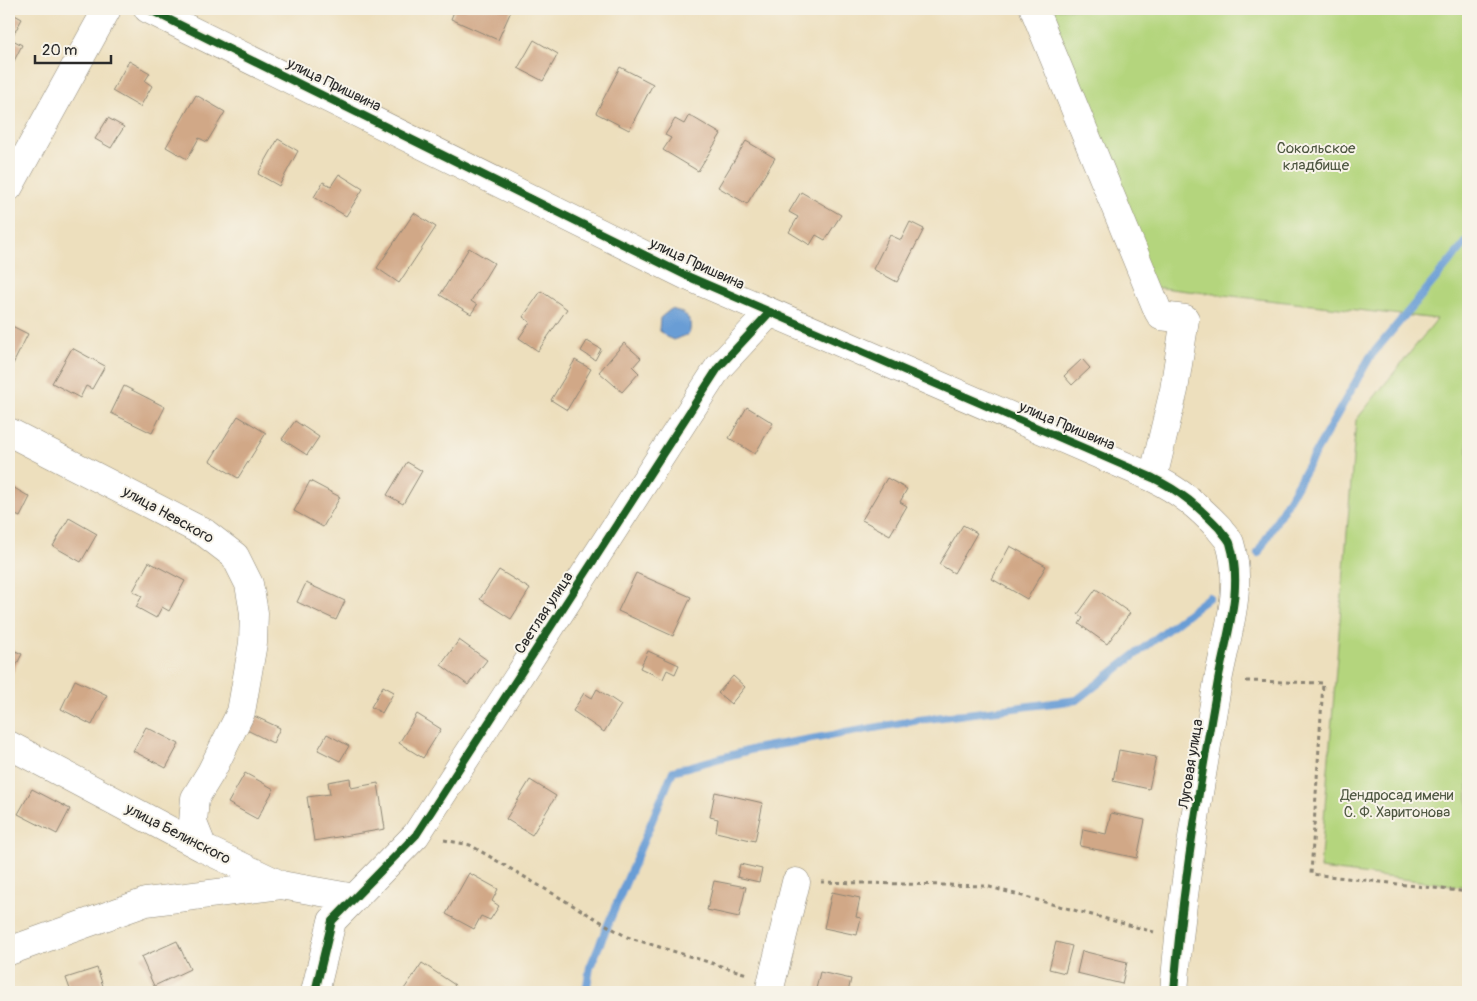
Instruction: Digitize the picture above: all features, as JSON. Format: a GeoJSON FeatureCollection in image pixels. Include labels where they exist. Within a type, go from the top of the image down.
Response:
{"type":"FeatureCollection","features":[{"type":"Feature","properties":{"kind":"street"},"geometry":{"type":"LineString","coordinates":[[9,187],[107,9]]}},
{"type":"Feature","properties":{"kind":"street","name":"улица Пришвина"},"geometry":{"type":"LineString","coordinates":[[148,9],[686,276],[1154,478],[1175,489],[1202,510],[1230,541]]}},
{"type":"Feature","properties":{"kind":"street"},"geometry":{"type":"LineString","coordinates":[[1034,9],[1158,311],[1161,316],[1185,319],[1174,390],[1154,478]]}},
{"type":"Feature","properties":{"kind":"street","name":"Светлая улица"},"geometry":{"type":"LineString","coordinates":[[314,992],[332,921],[416,835],[718,368],[770,312]]}},
{"type":"Feature","properties":{"kind":"street","name":"улица Невского"},"geometry":{"type":"LineString","coordinates":[[9,432],[205,533],[235,556],[249,584],[254,613],[253,643],[241,712],[211,772],[195,798],[194,823],[203,848]]}},
{"type":"Feature","properties":{"kind":"street","name":"Луговая улица"},"geometry":{"type":"LineString","coordinates":[[1174,992],[1178,939],[1218,680],[1234,603],[1236,573],[1230,541]]}},
{"type":"Feature","properties":{"kind":"street","name":"улица Белинского"},"geometry":{"type":"LineString","coordinates":[[9,745],[203,848],[281,885],[355,898]]}},
{"type":"Feature","properties":{"kind":"street"},"geometry":{"type":"LineString","coordinates":[[770,987],[796,882]]}},
{"type":"Feature","properties":{"kind":"street"},"geometry":{"type":"LineString","coordinates":[[9,951],[146,902],[281,885]]}},
{"type":"Feature","properties":{"kind":"path"},"geometry":{"type":"LineString","coordinates":[[1218,680],[1324,683],[1311,874],[1468,892]]}},
{"type":"Feature","properties":{"kind":"path"},"geometry":{"type":"LineString","coordinates":[[416,835],[470,845],[627,937],[770,987]]}},
{"type":"Feature","properties":{"kind":"path"},"geometry":{"type":"LineString","coordinates":[[796,882],[986,886],[1178,939]]}},
{"type":"Feature","properties":{"kind":"green space","name":"Сокольское кладбище"},"geometry":{"type":"Polygon","coordinates":[[[1044,9],[1468,9],[1468,887],[1320,869],[1356,420],[1437,319],[1152,287],[1044,9]]]}},
{"type":"Feature","properties":{"kind":"water"},"geometry":{"type":"Polygon","coordinates":[[[671,309],[684,314],[690,324],[689,334],[674,340],[666,337],[659,330],[660,318],[671,309]]]}},
{"type":"Feature","properties":{"kind":"building"},"geometry":{"type":"Polygon","coordinates":[[[455,9],[512,9],[498,40],[451,19],[455,9]]]}},
{"type":"Feature","properties":{"kind":"building"},"geometry":{"type":"Polygon","coordinates":[[[9,12],[22,19],[11,39],[22,45],[11,67],[9,66],[9,12]]]}},
{"type":"Feature","properties":{"kind":"building"},"geometry":{"type":"Polygon","coordinates":[[[534,40],[558,54],[543,81],[518,68],[534,40]]]}},
{"type":"Feature","properties":{"kind":"building"},"geometry":{"type":"Polygon","coordinates":[[[129,61],[150,73],[145,81],[152,86],[140,107],[112,91],[129,61]]]}},
{"type":"Feature","properties":{"kind":"building"},"geometry":{"type":"Polygon","coordinates":[[[620,67],[653,84],[629,130],[596,113],[620,67]]]}},
{"type":"Feature","properties":{"kind":"building"},"geometry":{"type":"Polygon","coordinates":[[[196,95],[225,112],[207,142],[199,138],[187,159],[166,147],[196,95]]]}},
{"type":"Feature","properties":{"kind":"building"},"geometry":{"type":"Polygon","coordinates":[[[689,115],[721,134],[698,171],[663,150],[671,138],[665,135],[675,119],[684,124],[689,115]]]}},
{"type":"Feature","properties":{"kind":"building"},"geometry":{"type":"Polygon","coordinates":[[[108,118],[124,127],[111,148],[95,139],[108,118]]]}},
{"type":"Feature","properties":{"kind":"building"},"geometry":{"type":"Polygon","coordinates":[[[278,139],[298,151],[279,186],[258,174],[278,139]]]}},
{"type":"Feature","properties":{"kind":"building"},"geometry":{"type":"Polygon","coordinates":[[[746,141],[775,158],[747,204],[718,187],[746,141]]]}},
{"type":"Feature","properties":{"kind":"building"},"geometry":{"type":"Polygon","coordinates":[[[339,174],[363,189],[346,216],[314,197],[323,182],[331,186],[339,174]]]}},
{"type":"Feature","properties":{"kind":"building"},"geometry":{"type":"Polygon","coordinates":[[[801,192],[841,215],[825,240],[816,235],[810,245],[789,232],[798,217],[789,212],[801,192]]]}},
{"type":"Feature","properties":{"kind":"building"},"geometry":{"type":"Polygon","coordinates":[[[414,213],[436,227],[399,283],[377,268],[414,213]]]}},
{"type":"Feature","properties":{"kind":"building"},"geometry":{"type":"Polygon","coordinates":[[[910,222],[924,229],[897,282],[873,269],[890,235],[901,240],[910,222]]]}},
{"type":"Feature","properties":{"kind":"building"},"geometry":{"type":"Polygon","coordinates":[[[469,248],[494,263],[471,301],[477,305],[471,314],[440,295],[469,248]]]}},
{"type":"Feature","properties":{"kind":"building"},"geometry":{"type":"Polygon","coordinates":[[[541,291],[567,309],[538,351],[519,338],[530,322],[523,317],[541,291]]]}},
{"type":"Feature","properties":{"kind":"building"},"geometry":{"type":"Polygon","coordinates":[[[12,326],[28,334],[13,364],[9,362],[9,332],[12,326]]]}},
{"type":"Feature","properties":{"kind":"building"},"geometry":{"type":"Polygon","coordinates":[[[587,341],[601,349],[595,360],[581,351],[587,341]]]}},
{"type":"Feature","properties":{"kind":"building"},"geometry":{"type":"Polygon","coordinates":[[[624,343],[641,358],[633,367],[639,373],[622,392],[599,372],[624,343]]]}},
{"type":"Feature","properties":{"kind":"building"},"geometry":{"type":"Polygon","coordinates":[[[72,348],[105,366],[92,389],[86,386],[80,398],[52,383],[72,348]]]}},
{"type":"Feature","properties":{"kind":"building"},"geometry":{"type":"Polygon","coordinates":[[[1082,359],[1090,368],[1072,385],[1064,376],[1082,359]]]}},
{"type":"Feature","properties":{"kind":"building"},"geometry":{"type":"Polygon","coordinates":[[[575,360],[591,369],[567,410],[551,400],[575,360]]]}},
{"type":"Feature","properties":{"kind":"building"},"geometry":{"type":"Polygon","coordinates":[[[124,386],[165,407],[152,433],[111,413],[124,386]]]}},
{"type":"Feature","properties":{"kind":"building"},"geometry":{"type":"Polygon","coordinates":[[[747,407],[773,423],[755,454],[729,438],[747,407]]]}},
{"type":"Feature","properties":{"kind":"building"},"geometry":{"type":"Polygon","coordinates":[[[238,416],[266,433],[238,478],[210,461],[238,416]]]}},
{"type":"Feature","properties":{"kind":"building"},"geometry":{"type":"Polygon","coordinates":[[[295,421],[319,437],[307,455],[282,439],[295,421]]]}},
{"type":"Feature","properties":{"kind":"building"},"geometry":{"type":"Polygon","coordinates":[[[407,462],[422,471],[403,504],[387,495],[407,462]]]}},
{"type":"Feature","properties":{"kind":"building"},"geometry":{"type":"Polygon","coordinates":[[[887,478],[907,489],[900,502],[907,506],[890,535],[862,520],[887,478]]]}},
{"type":"Feature","properties":{"kind":"building"},"geometry":{"type":"Polygon","coordinates":[[[310,481],[340,497],[323,527],[294,511],[310,481]]]}},
{"type":"Feature","properties":{"kind":"building"},"geometry":{"type":"Polygon","coordinates":[[[9,485],[30,497],[20,517],[9,512],[9,485]]]}},
{"type":"Feature","properties":{"kind":"building"},"geometry":{"type":"Polygon","coordinates":[[[69,518],[97,534],[81,562],[53,546],[69,518]]]}},
{"type":"Feature","properties":{"kind":"building"},"geometry":{"type":"Polygon","coordinates":[[[963,525],[977,533],[954,573],[939,564],[963,525]]]}},
{"type":"Feature","properties":{"kind":"building"},"geometry":{"type":"Polygon","coordinates":[[[1010,546],[1046,566],[1027,599],[992,579],[1010,546]]]}},
{"type":"Feature","properties":{"kind":"building"},"geometry":{"type":"Polygon","coordinates":[[[149,562],[185,581],[169,611],[162,607],[156,618],[136,607],[142,596],[133,591],[149,562]]]}},
{"type":"Feature","properties":{"kind":"building"},"geometry":{"type":"Polygon","coordinates":[[[499,570],[530,589],[511,619],[480,599],[499,570]]]}},
{"type":"Feature","properties":{"kind":"building"},"geometry":{"type":"Polygon","coordinates":[[[636,573],[691,597],[673,636],[618,611],[636,573]]]}},
{"type":"Feature","properties":{"kind":"building"},"geometry":{"type":"Polygon","coordinates":[[[306,583],[345,601],[336,620],[297,602],[306,583]]]}},
{"type":"Feature","properties":{"kind":"building"},"geometry":{"type":"Polygon","coordinates":[[[1096,589],[1130,613],[1107,644],[1079,624],[1083,618],[1078,614],[1096,589]]]}},
{"type":"Feature","properties":{"kind":"building"},"geometry":{"type":"Polygon","coordinates":[[[459,640],[487,660],[468,685],[441,665],[459,640]]]}},
{"type":"Feature","properties":{"kind":"building"},"geometry":{"type":"Polygon","coordinates":[[[9,648],[22,654],[9,680],[9,648]]]}},
{"type":"Feature","properties":{"kind":"building"},"geometry":{"type":"Polygon","coordinates":[[[648,651],[679,665],[675,674],[667,670],[663,679],[640,668],[648,651]]]}},
{"type":"Feature","properties":{"kind":"building"},"geometry":{"type":"Polygon","coordinates":[[[733,676],[745,687],[731,704],[718,693],[733,676]]]}},
{"type":"Feature","properties":{"kind":"building"},"geometry":{"type":"Polygon","coordinates":[[[75,680],[107,695],[92,725],[61,709],[75,680]]]}},
{"type":"Feature","properties":{"kind":"building"},"geometry":{"type":"Polygon","coordinates":[[[383,686],[394,692],[382,713],[371,707],[383,686]]]}},
{"type":"Feature","properties":{"kind":"building"},"geometry":{"type":"Polygon","coordinates":[[[597,689],[621,705],[604,732],[573,711],[584,693],[592,698],[597,689]]]}},
{"type":"Feature","properties":{"kind":"building"},"geometry":{"type":"Polygon","coordinates":[[[417,714],[441,729],[423,758],[399,743],[417,714]]]}},
{"type":"Feature","properties":{"kind":"building"},"geometry":{"type":"Polygon","coordinates":[[[254,716],[280,728],[273,743],[247,730],[254,716]]]}},
{"type":"Feature","properties":{"kind":"building"},"geometry":{"type":"Polygon","coordinates":[[[146,727],[179,744],[166,768],[133,751],[146,727]]]}},
{"type":"Feature","properties":{"kind":"building"},"geometry":{"type":"Polygon","coordinates":[[[327,734],[349,746],[340,761],[318,750],[327,734]]]}},
{"type":"Feature","properties":{"kind":"building"},"geometry":{"type":"Polygon","coordinates":[[[1119,750],[1156,757],[1149,789],[1113,781],[1119,750]]]}},
{"type":"Feature","properties":{"kind":"building"},"geometry":{"type":"Polygon","coordinates":[[[245,773],[274,789],[257,819],[228,803],[245,773]]]}},
{"type":"Feature","properties":{"kind":"building"},"geometry":{"type":"Polygon","coordinates":[[[350,778],[351,788],[378,783],[385,829],[314,841],[307,797],[330,794],[328,782],[350,778]]]}},
{"type":"Feature","properties":{"kind":"building"},"geometry":{"type":"Polygon","coordinates":[[[530,780],[556,796],[532,835],[506,819],[530,780]]]}},
{"type":"Feature","properties":{"kind":"building"},"geometry":{"type":"Polygon","coordinates":[[[32,789],[70,809],[57,834],[18,814],[32,789]]]}},
{"type":"Feature","properties":{"kind":"building"},"geometry":{"type":"Polygon","coordinates":[[[715,792],[763,803],[755,841],[716,832],[718,819],[710,817],[715,792]]]}},
{"type":"Feature","properties":{"kind":"building"},"geometry":{"type":"Polygon","coordinates":[[[1111,813],[1145,820],[1137,858],[1080,846],[1083,829],[1106,834],[1111,813]]]}},
{"type":"Feature","properties":{"kind":"building"},"geometry":{"type":"Polygon","coordinates":[[[740,864],[762,869],[759,882],[737,877],[740,864]]]}},
{"type":"Feature","properties":{"kind":"building"},"geometry":{"type":"Polygon","coordinates":[[[469,873],[498,889],[492,901],[499,906],[490,920],[481,916],[474,929],[446,914],[469,873]]]}},
{"type":"Feature","properties":{"kind":"building"},"geometry":{"type":"Polygon","coordinates":[[[714,881],[746,887],[739,917],[707,910],[714,881]]]}},
{"type":"Feature","properties":{"kind":"building"},"geometry":{"type":"Polygon","coordinates":[[[832,892],[860,898],[856,917],[861,918],[857,935],[824,928],[832,892]]]}},
{"type":"Feature","properties":{"kind":"building"},"geometry":{"type":"Polygon","coordinates":[[[177,941],[190,969],[154,986],[141,957],[177,941]]]}},
{"type":"Feature","properties":{"kind":"building"},"geometry":{"type":"Polygon","coordinates":[[[1056,942],[1072,946],[1065,973],[1049,969],[1056,942]]]}},
{"type":"Feature","properties":{"kind":"building"},"geometry":{"type":"Polygon","coordinates":[[[1082,951],[1127,962],[1122,984],[1077,973],[1082,951]]]}},
{"type":"Feature","properties":{"kind":"building"},"geometry":{"type":"Polygon","coordinates":[[[422,963],[455,985],[450,992],[402,992],[422,963]]]}},
{"type":"Feature","properties":{"kind":"building"},"geometry":{"type":"Polygon","coordinates":[[[97,968],[105,992],[71,992],[66,978],[97,968]]]}},
{"type":"Feature","properties":{"kind":"building"},"geometry":{"type":"Polygon","coordinates":[[[820,972],[851,979],[848,992],[816,989],[820,972]]]}},
{"type":"Feature","properties":{"kind":"waterway"},"geometry":{"type":"LineString","coordinates":[[1258,553],[1370,357],[1468,240]]}},
{"type":"Feature","properties":{"kind":"waterway"},"geometry":{"type":"LineString","coordinates":[[586,992],[590,967],[673,771],[754,749],[919,720],[1077,700],[1209,597]]}},
{"type":"Feature","properties":{"kind":"cycle path"},"geometry":{"type":"LineString","coordinates":[[148,9],[687,276],[1153,478],[1189,500],[1204,513],[1219,528],[1230,543],[1234,560],[1234,595],[1192,836],[1174,992]]}},
{"type":"Feature","properties":{"kind":"cycle path"},"geometry":{"type":"LineString","coordinates":[[315,992],[332,921],[416,835],[718,368],[770,312]]}},
{"type":"Feature","properties":{"kind":"park label","name":"Дендросад имени С. Ф. Харитонова"},"geometry":{"type":"Point","coordinates":[1397,804]}}]}
